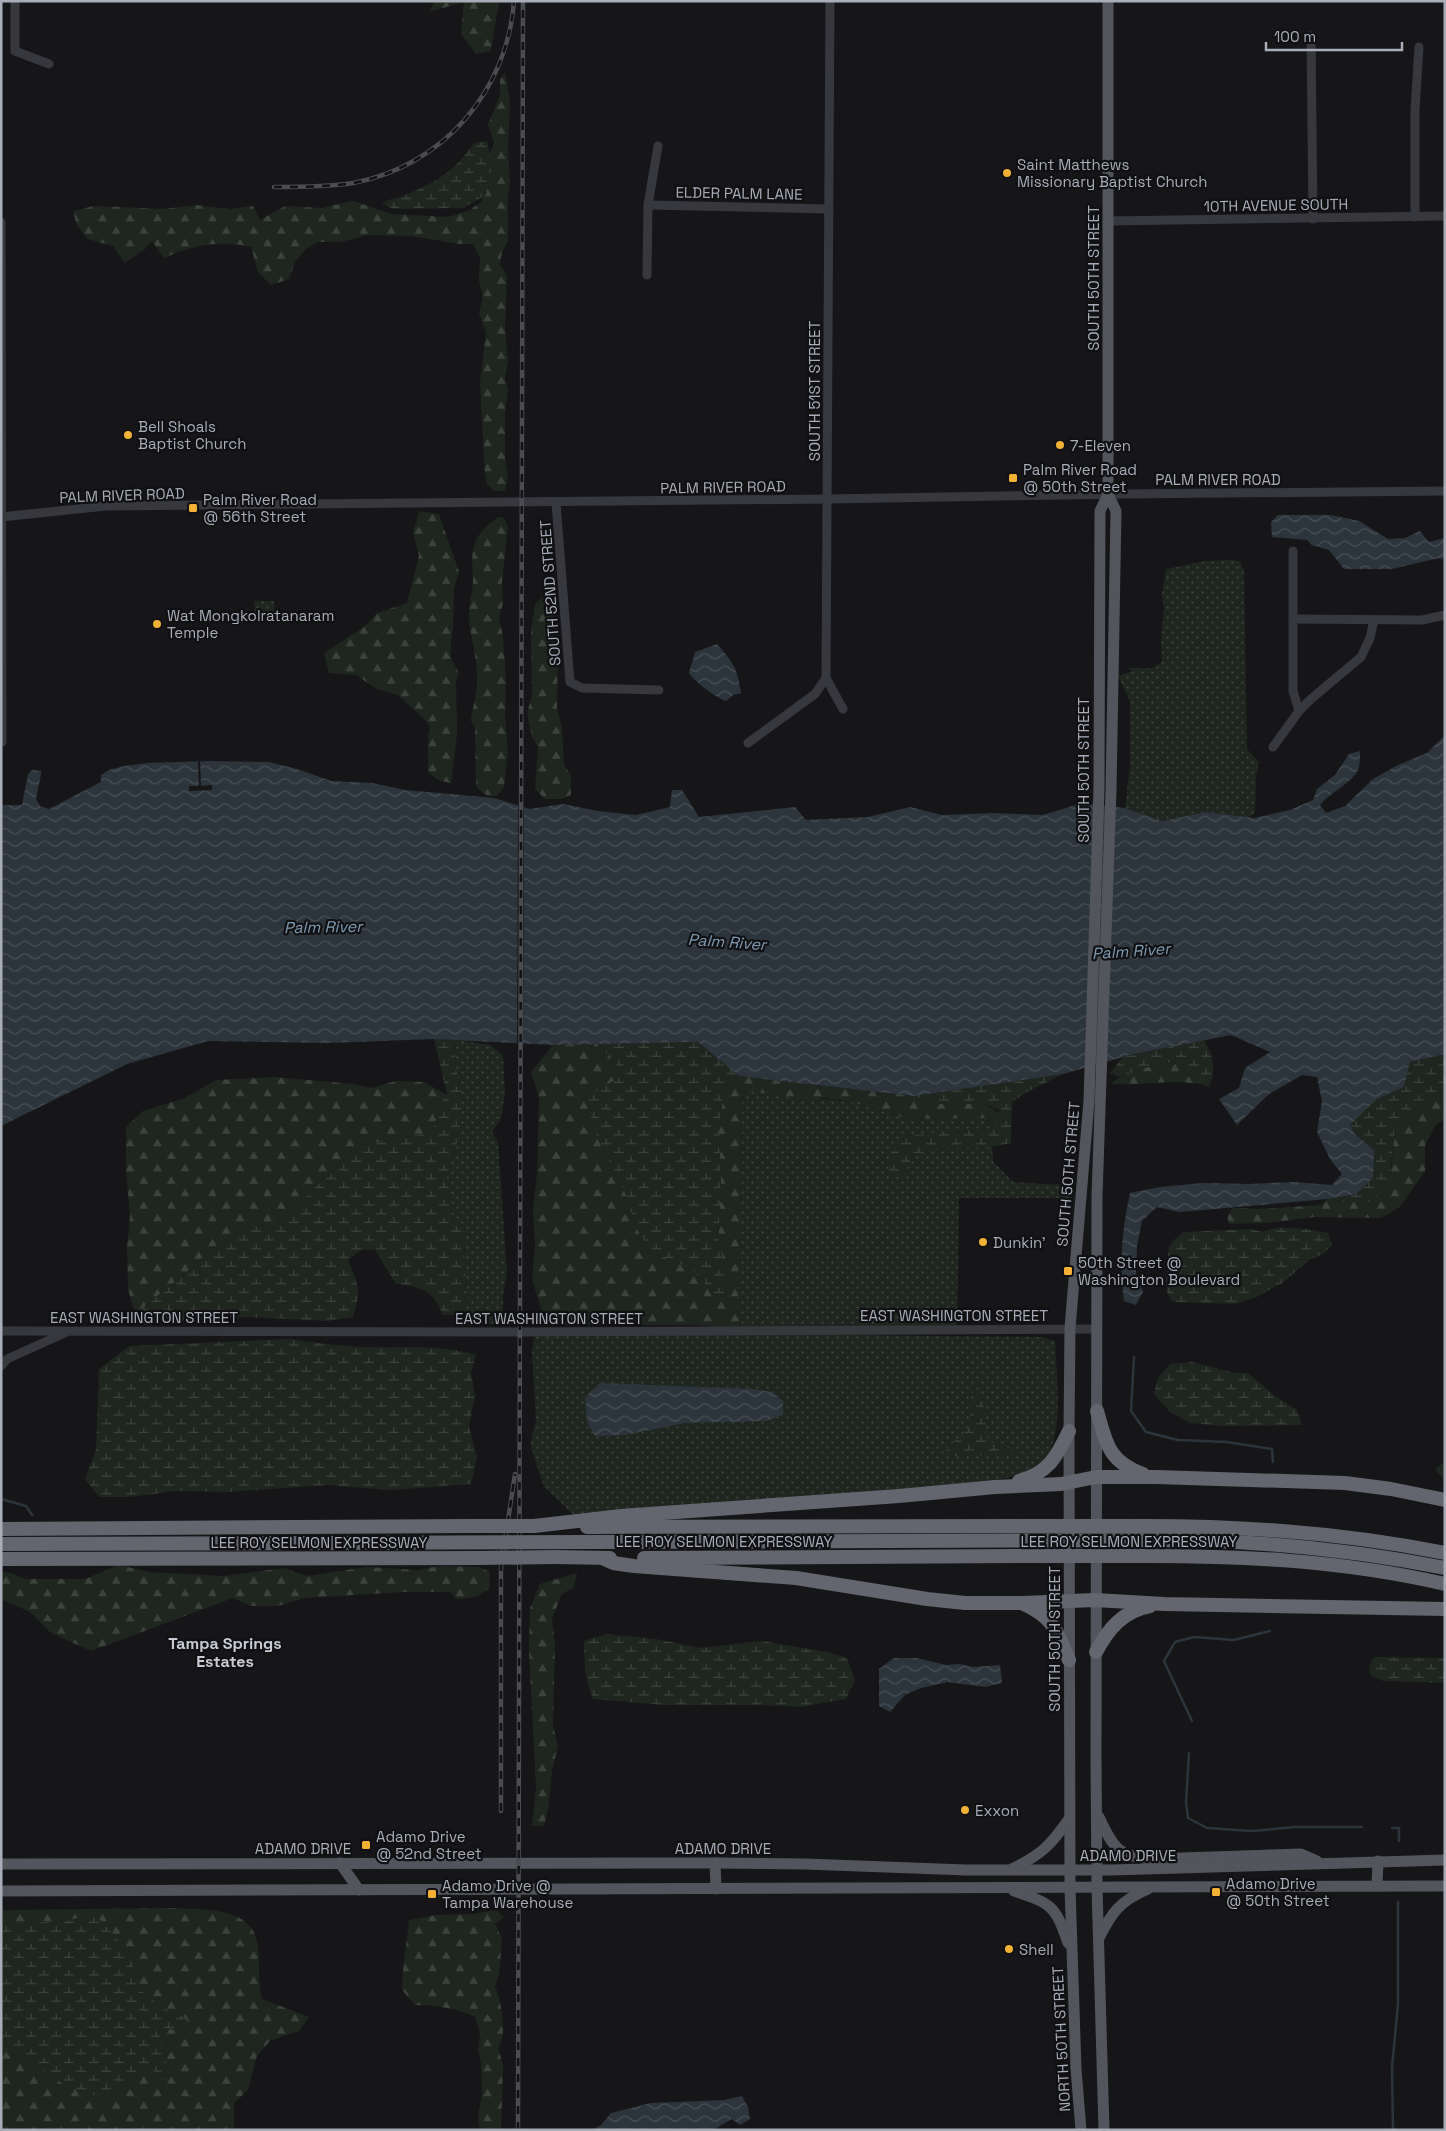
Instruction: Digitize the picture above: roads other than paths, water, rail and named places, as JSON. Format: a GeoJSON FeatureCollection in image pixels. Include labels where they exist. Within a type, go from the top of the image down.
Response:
{"type":"FeatureCollection","features":[{"type":"Feature","properties":{"kind":"highway"},"geometry":{"type":"LineString","coordinates":[[1097,1411],[1106,1443],[1118,1462],[1137,1472],[1156,1477]]}},
{"type":"Feature","properties":{"kind":"highway"},"geometry":{"type":"LineString","coordinates":[[995,1487],[1041,1473],[1053,1460],[1069,1431]]}},
{"type":"Feature","properties":{"kind":"highway"},"geometry":{"type":"LineString","coordinates":[[555,1525],[621,1516],[1069,1483],[1096,1477],[1345,1483],[1391,1489],[1445,1500]]}},
{"type":"Feature","properties":{"kind":"highway","name":"LEE ROY SELMON EXPRESSWAY"},"geometry":{"type":"LineString","coordinates":[[1,1529],[555,1525],[1212,1526],[1291,1530],[1378,1541],[1445,1553]]}},
{"type":"Feature","properties":{"kind":"highway"},"geometry":{"type":"LineString","coordinates":[[1,1544],[1184,1540],[1254,1542],[1327,1549],[1445,1568]]}},
{"type":"Feature","properties":{"kind":"highway","name":"LEE ROY SELMON EXPRESSWAY"},"geometry":{"type":"LineString","coordinates":[[1,1559],[1235,1557],[1300,1561],[1388,1573],[1445,1584]]}},
{"type":"Feature","properties":{"kind":"highway"},"geometry":{"type":"LineString","coordinates":[[602,1558],[613,1563],[634,1566],[796,1578],[938,1601],[1023,1603],[1095,1600],[1164,1604],[1445,1608]]}},
{"type":"Feature","properties":{"kind":"highway"},"geometry":{"type":"LineString","coordinates":[[1023,1603],[1049,1619],[1069,1660]]}},
{"type":"Feature","properties":{"kind":"highway"},"geometry":{"type":"LineString","coordinates":[[1096,1652],[1108,1632],[1124,1616],[1146,1607],[1164,1604]]}},
{"type":"Feature","properties":{"kind":"main road","name":"SOUTH 50TH STREET"},"geometry":{"type":"LineString","coordinates":[[1097,1887],[1095,1600],[1098,1196],[1095,1102],[1105,790],[1100,511],[1108,494],[1108,1]]}},
{"type":"Feature","properties":{"kind":"main road","name":"SOUTH 50TH STREET"},"geometry":{"type":"LineString","coordinates":[[1070,1888],[1070,1328],[1095,1102]]}},
{"type":"Feature","properties":{"kind":"main road"},"geometry":{"type":"LineString","coordinates":[[1096,1811],[1108,1837],[1118,1850],[1138,1858],[1301,1854],[1321,1862]]}},
{"type":"Feature","properties":{"kind":"main road"},"geometry":{"type":"LineString","coordinates":[[1010,1870],[1034,1858],[1048,1847],[1070,1819]]}},
{"type":"Feature","properties":{"kind":"main road"},"geometry":{"type":"LineString","coordinates":[[1377,1886],[1378,1860]]}},
{"type":"Feature","properties":{"kind":"main road","name":"ADAMO DRIVE"},"geometry":{"type":"LineString","coordinates":[[1,1864],[715,1862],[1010,1870],[1096,1870],[1225,1868],[1378,1860],[1445,1860]]}},
{"type":"Feature","properties":{"kind":"main road"},"geometry":{"type":"LineString","coordinates":[[340,1862],[358,1890]]}},
{"type":"Feature","properties":{"kind":"main road"},"geometry":{"type":"LineString","coordinates":[[715,1862],[716,1889]]}},
{"type":"Feature","properties":{"kind":"main road"},"geometry":{"type":"LineString","coordinates":[[1,1891],[1445,1886]]}},
{"type":"Feature","properties":{"kind":"main road"},"geometry":{"type":"LineString","coordinates":[[1097,1887],[1104,2130]]}},
{"type":"Feature","properties":{"kind":"main road"},"geometry":{"type":"LineString","coordinates":[[1099,1940],[1109,1918],[1121,1903],[1152,1887]]}},
{"type":"Feature","properties":{"kind":"main road"},"geometry":{"type":"LineString","coordinates":[[1005,1888],[1036,1898],[1052,1909],[1061,1922],[1072,1955]]}},
{"type":"Feature","properties":{"kind":"main road","name":"NORTH 50TH STREET"},"geometry":{"type":"LineString","coordinates":[[1070,1888],[1076,2069],[1081,2130]]}},
{"type":"Feature","properties":{"kind":"street"},"geometry":{"type":"LineString","coordinates":[[16,1],[15,51],[49,64]]}},
{"type":"Feature","properties":{"kind":"street","name":"SOUTH 51ST STREET"},"geometry":{"type":"LineString","coordinates":[[826,678],[830,1]]}},
{"type":"Feature","properties":{"kind":"street"},"geometry":{"type":"LineString","coordinates":[[1311,36],[1313,219]]}},
{"type":"Feature","properties":{"kind":"street"},"geometry":{"type":"LineString","coordinates":[[1415,217],[1415,110],[1419,47]]}},
{"type":"Feature","properties":{"kind":"street"},"geometry":{"type":"LineString","coordinates":[[648,275],[648,205],[658,146]]}},
{"type":"Feature","properties":{"kind":"street","name":"ELDER PALM LANE"},"geometry":{"type":"LineString","coordinates":[[648,205],[829,209]]}},
{"type":"Feature","properties":{"kind":"street","name":"10TH AVENUE SOUTH"},"geometry":{"type":"LineString","coordinates":[[1108,220],[1445,216]]}},
{"type":"Feature","properties":{"kind":"street"},"geometry":{"type":"LineString","coordinates":[[1,222],[2,742]]}},
{"type":"Feature","properties":{"kind":"street","name":"PALM RIVER ROAD"},"geometry":{"type":"LineString","coordinates":[[1,517],[106,506],[827,499],[1108,494],[1445,492]]}},
{"type":"Feature","properties":{"kind":"street","name":"SOUTH 52ND STREET"},"geometry":{"type":"LineString","coordinates":[[556,502],[570,682],[582,688],[659,690]]}},
{"type":"Feature","properties":{"kind":"street"},"geometry":{"type":"LineString","coordinates":[[1293,552],[1293,691],[1299,711]]}},
{"type":"Feature","properties":{"kind":"street"},"geometry":{"type":"LineString","coordinates":[[1294,620],[1422,620],[1445,615]]}},
{"type":"Feature","properties":{"kind":"street"},"geometry":{"type":"LineString","coordinates":[[1273,747],[1299,711],[1360,657],[1370,638],[1374,620]]}},
{"type":"Feature","properties":{"kind":"street"},"geometry":{"type":"LineString","coordinates":[[748,744],[815,694],[826,678],[843,709]]}},
{"type":"Feature","properties":{"kind":"street","name":"EAST WASHINGTON STREET"},"geometry":{"type":"LineString","coordinates":[[1,1331],[520,1332],[1097,1329]]}},
{"type":"Feature","properties":{"kind":"street"},"geometry":{"type":"LineString","coordinates":[[1,1366],[7,1359],[72,1330]]}},
{"type":"Feature","properties":{"kind":"water"},"geometry":{"type":"Polygon","coordinates":[[[1278,515],[1330,515],[1359,521],[1388,539],[1405,538],[1420,531],[1429,542],[1445,538],[1445,559],[1439,558],[1392,569],[1344,569],[1329,550],[1312,545],[1307,540],[1272,537],[1271,522],[1278,515]]]}},
{"type":"Feature","properties":{"kind":"water"},"geometry":{"type":"Polygon","coordinates":[[[717,644],[734,666],[741,693],[733,695],[726,701],[706,689],[689,673],[695,652],[717,644]]]}},
{"type":"Feature","properties":{"kind":"water","name":"Palm River"},"geometry":{"type":"Polygon","coordinates":[[[1445,735],[1445,1054],[1410,1062],[1404,1087],[1377,1099],[1350,1125],[1355,1134],[1374,1150],[1373,1178],[1356,1194],[1328,1199],[1179,1212],[1157,1207],[1142,1221],[1137,1246],[1136,1273],[1143,1292],[1136,1305],[1124,1301],[1122,1274],[1123,1233],[1130,1193],[1160,1187],[1203,1183],[1250,1184],[1293,1182],[1332,1185],[1342,1174],[1330,1159],[1317,1132],[1322,1101],[1317,1077],[1302,1075],[1269,1094],[1237,1125],[1219,1099],[1239,1088],[1245,1068],[1270,1052],[1231,1035],[1130,1055],[1063,1074],[914,1096],[739,1076],[698,1042],[553,1045],[434,1039],[327,1043],[208,1041],[127,1064],[1,1126],[1,805],[22,805],[28,774],[32,770],[41,771],[36,799],[40,806],[49,809],[101,782],[101,775],[109,770],[148,763],[207,761],[269,762],[297,769],[331,781],[372,783],[405,790],[494,798],[530,809],[563,804],[598,811],[636,815],[670,807],[672,790],[682,790],[699,817],[795,807],[806,820],[868,817],[910,807],[942,815],[993,813],[1043,815],[1082,803],[1125,808],[1162,821],[1206,812],[1255,818],[1290,810],[1313,800],[1317,789],[1335,775],[1349,754],[1360,751],[1359,765],[1356,773],[1320,805],[1326,813],[1345,806],[1373,779],[1398,765],[1427,753],[1445,735]]]}},
{"type":"Feature","properties":{"kind":"water"},"geometry":{"type":"Polygon","coordinates":[[[600,1383],[753,1389],[772,1392],[783,1401],[783,1415],[766,1421],[685,1423],[625,1435],[595,1436],[587,1421],[585,1397],[600,1383]]]}},
{"type":"Feature","properties":{"kind":"water"},"geometry":{"type":"Polygon","coordinates":[[[894,1658],[917,1658],[946,1665],[960,1664],[973,1667],[1000,1665],[1002,1683],[985,1687],[948,1682],[921,1688],[905,1695],[890,1712],[879,1706],[879,1669],[894,1658]]]}},
{"type":"Feature","properties":{"kind":"water"},"geometry":{"type":"Polygon","coordinates":[[[742,2096],[748,2107],[750,2119],[740,2125],[732,2119],[715,2129],[592,2130],[601,2125],[611,2113],[651,2103],[724,2100],[742,2096]]]}},
{"type":"Feature","properties":{"kind":"waterway"},"geometry":{"type":"LineString","coordinates":[[1134,1357],[1131,1411],[1146,1432],[1178,1440],[1227,1442],[1272,1449],[1273,1462]]}},
{"type":"Feature","properties":{"kind":"waterway"},"geometry":{"type":"LineString","coordinates":[[1,1499],[26,1506],[32,1515]]}},
{"type":"Feature","properties":{"kind":"waterway"},"geometry":{"type":"LineString","coordinates":[[1192,1721],[1164,1661],[1175,1642],[1194,1637],[1234,1640],[1270,1631]]}},
{"type":"Feature","properties":{"kind":"waterway"},"geometry":{"type":"LineString","coordinates":[[1189,1753],[1186,1802],[1188,1818],[1207,1828],[1252,1831],[1295,1827],[1362,1827]]}},
{"type":"Feature","properties":{"kind":"waterway"},"geometry":{"type":"LineString","coordinates":[[1392,1828],[1399,1828],[1399,1841]]}},
{"type":"Feature","properties":{"kind":"waterway"},"geometry":{"type":"LineString","coordinates":[[1393,2130],[1392,2067],[1398,2004],[1398,1902]]}},
{"type":"Feature","properties":{"kind":"railway"},"geometry":{"type":"LineString","coordinates":[[274,187],[353,183],[385,174],[415,160],[442,142],[465,120],[484,94],[499,65],[509,34],[514,1]]}},
{"type":"Feature","properties":{"kind":"railway"},"geometry":{"type":"LineString","coordinates":[[518,2130],[523,1]]}},
{"type":"Feature","properties":{"kind":"railway"},"geometry":{"type":"LineString","coordinates":[[501,1811],[501,1567],[515,1474]]}},
{"type":"Feature","properties":{"kind":"place","name":"Saint Matthews Missionary Baptist Church"},"geometry":{"type":"Point","coordinates":[1007,173]}},
{"type":"Feature","properties":{"kind":"place","name":"Bell Shoals Baptist Church"},"geometry":{"type":"Point","coordinates":[128,435]}},
{"type":"Feature","properties":{"kind":"place","name":"7-Eleven"},"geometry":{"type":"Point","coordinates":[1060,445]}},
{"type":"Feature","properties":{"kind":"place","name":"Palm River Road @ 50th Street"},"geometry":{"type":"Point","coordinates":[1013,478]}},
{"type":"Feature","properties":{"kind":"place","name":"Palm River Road @ 56th Street"},"geometry":{"type":"Point","coordinates":[193,508]}},
{"type":"Feature","properties":{"kind":"place","name":"Wat Mongkolratanaram Temple"},"geometry":{"type":"Point","coordinates":[157,624]}},
{"type":"Feature","properties":{"kind":"place","name":"Dunkin'"},"geometry":{"type":"Point","coordinates":[983,1242]}},
{"type":"Feature","properties":{"kind":"place","name":"50th Street @ Washington Boulevard"},"geometry":{"type":"Point","coordinates":[1068,1271]}},
{"type":"Feature","properties":{"kind":"place","name":"Exxon"},"geometry":{"type":"Point","coordinates":[965,1810]}},
{"type":"Feature","properties":{"kind":"place","name":"Adamo Drive @ 52nd Street"},"geometry":{"type":"Point","coordinates":[366,1845]}},
{"type":"Feature","properties":{"kind":"place","name":"Adamo Drive @ 50th Street"},"geometry":{"type":"Point","coordinates":[1216,1892]}},
{"type":"Feature","properties":{"kind":"place","name":"Adamo Drive @ Tampa Warehouse"},"geometry":{"type":"Point","coordinates":[432,1894]}},
{"type":"Feature","properties":{"kind":"place","name":"Shell"},"geometry":{"type":"Point","coordinates":[1009,1949]}},
{"type":"Feature","properties":{"kind":"district","name":"Tampa Springs Estates"},"geometry":{"type":"Point","coordinates":[225,1652]}}]}
